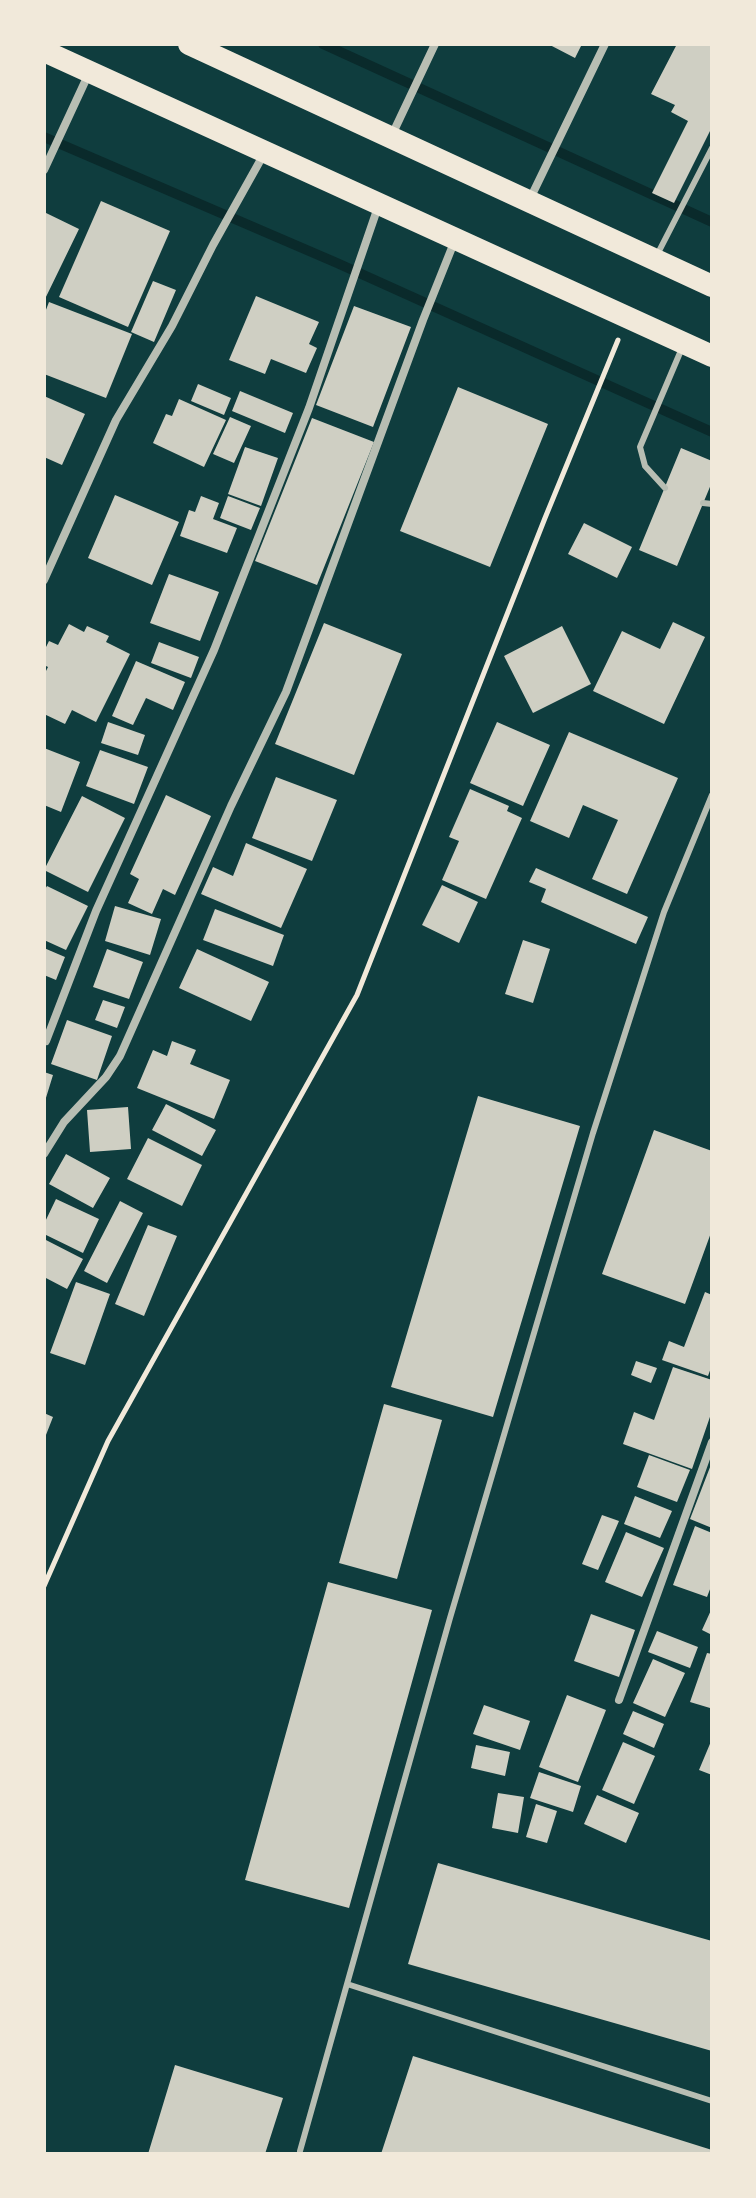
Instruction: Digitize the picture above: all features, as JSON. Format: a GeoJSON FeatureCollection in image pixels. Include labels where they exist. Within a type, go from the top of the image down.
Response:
{"type":"FeatureCollection","features":[{"type":"Feature","properties":{"kind":"highway"},"geometry":{"type":"LineString","coordinates":[[189,44],[712,286]]}},
{"type":"Feature","properties":{"kind":"highway"},"geometry":{"type":"LineString","coordinates":[[44,51],[712,356]]}},
{"type":"Feature","properties":{"kind":"street"},"geometry":{"type":"LineString","coordinates":[[390,138],[435,44]]}},
{"type":"Feature","properties":{"kind":"street"},"geometry":{"type":"LineString","coordinates":[[529,202],[605,44]]}},
{"type":"Feature","properties":{"kind":"street"},"geometry":{"type":"LineString","coordinates":[[44,170],[90,72]]}},
{"type":"Feature","properties":{"kind":"street"},"geometry":{"type":"LineString","coordinates":[[44,580],[116,420],[172,326],[213,245],[266,152]]}},
{"type":"Feature","properties":{"kind":"street"},"geometry":{"type":"LineString","coordinates":[[46,1041],[96,911],[214,650],[309,408],[379,203]]}},
{"type":"Feature","properties":{"kind":"street"},"geometry":{"type":"LineString","coordinates":[[44,1154],[64,1122],[106,1077],[120,1056],[286,692],[456,238]]}},
{"type":"Feature","properties":{"kind":"street"},"geometry":{"type":"LineString","coordinates":[[619,1700],[712,1442]]}},
{"type":"Feature","properties":{"kind":"lane"},"geometry":{"type":"LineString","coordinates":[[654,260],[712,148]]}},
{"type":"Feature","properties":{"kind":"lane"},"geometry":{"type":"LineString","coordinates":[[665,488],[645,466],[640,447],[684,343]]}},
{"type":"Feature","properties":{"kind":"lane"},"geometry":{"type":"LineString","coordinates":[[703,503],[712,504]]}},
{"type":"Feature","properties":{"kind":"lane"},"geometry":{"type":"LineString","coordinates":[[300,2151],[454,1603],[593,1133],[664,912],[712,795]]}},
{"type":"Feature","properties":{"kind":"lane"},"geometry":{"type":"LineString","coordinates":[[347,1984],[712,2101]]}},
{"type":"Feature","properties":{"kind":"path"},"geometry":{"type":"LineString","coordinates":[[44,1586],[108,1441],[357,995],[627,317]]}},
{"type":"Feature","properties":{"kind":"building"},"geometry":{"type":"Polygon","coordinates":[[[548,44],[582,44],[575,58],[548,44]]]}},
{"type":"Feature","properties":{"kind":"building"},"geometry":{"type":"Polygon","coordinates":[[[677,44],[712,44],[712,127],[674,203],[652,193],[688,121],[671,112],[675,105],[651,94],[677,44]]]}},
{"type":"Feature","properties":{"kind":"building"},"geometry":{"type":"Polygon","coordinates":[[[101,201],[170,231],[128,327],[59,297],[101,201]]]}},
{"type":"Feature","properties":{"kind":"building"},"geometry":{"type":"Polygon","coordinates":[[[44,212],[79,229],[44,301],[44,212]]]}},
{"type":"Feature","properties":{"kind":"building"},"geometry":{"type":"Polygon","coordinates":[[[153,281],[176,290],[154,342],[131,332],[153,281]]]}},
{"type":"Feature","properties":{"kind":"building"},"geometry":{"type":"Polygon","coordinates":[[[256,296],[319,322],[309,344],[317,348],[306,373],[271,359],[265,374],[229,360],[256,296]]]}},
{"type":"Feature","properties":{"kind":"building"},"geometry":{"type":"Polygon","coordinates":[[[49,302],[132,334],[106,398],[44,374],[44,315],[49,302]]]}},
{"type":"Feature","properties":{"kind":"building"},"geometry":{"type":"Polygon","coordinates":[[[354,306],[411,327],[373,427],[316,405],[354,306]]]}},
{"type":"Feature","properties":{"kind":"building"},"geometry":{"type":"Polygon","coordinates":[[[198,384],[231,398],[224,415],[191,401],[198,384]]]}},
{"type":"Feature","properties":{"kind":"building"},"geometry":{"type":"Polygon","coordinates":[[[458,387],[548,424],[490,567],[400,531],[458,387]]]}},
{"type":"Feature","properties":{"kind":"building"},"geometry":{"type":"Polygon","coordinates":[[[240,391],[293,413],[285,433],[232,411],[240,391]]]}},
{"type":"Feature","properties":{"kind":"building"},"geometry":{"type":"Polygon","coordinates":[[[44,396],[85,414],[62,465],[44,457],[44,396]]]}},
{"type":"Feature","properties":{"kind":"building"},"geometry":{"type":"Polygon","coordinates":[[[179,399],[226,420],[204,467],[153,443],[166,414],[172,416],[179,399]]]}},
{"type":"Feature","properties":{"kind":"building"},"geometry":{"type":"Polygon","coordinates":[[[230,417],[251,426],[234,463],[213,454],[230,417]]]}},
{"type":"Feature","properties":{"kind":"building"},"geometry":{"type":"Polygon","coordinates":[[[312,418],[374,442],[317,585],[255,561],[312,418]]]}},
{"type":"Feature","properties":{"kind":"building"},"geometry":{"type":"Polygon","coordinates":[[[245,447],[278,458],[261,506],[228,494],[245,447]]]}},
{"type":"Feature","properties":{"kind":"building"},"geometry":{"type":"Polygon","coordinates":[[[681,448],[712,461],[712,482],[677,566],[639,550],[681,448]]]}},
{"type":"Feature","properties":{"kind":"building"},"geometry":{"type":"Polygon","coordinates":[[[115,495],[179,522],[152,585],[88,558],[115,495]]]}},
{"type":"Feature","properties":{"kind":"building"},"geometry":{"type":"Polygon","coordinates":[[[201,496],[219,503],[213,519],[237,528],[227,553],[180,536],[189,510],[195,512],[201,496]]]}},
{"type":"Feature","properties":{"kind":"building"},"geometry":{"type":"Polygon","coordinates":[[[228,496],[260,508],[251,530],[220,518],[228,496]]]}},
{"type":"Feature","properties":{"kind":"building"},"geometry":{"type":"Polygon","coordinates":[[[584,523],[632,547],[617,578],[568,554],[584,523]]]}},
{"type":"Feature","properties":{"kind":"building"},"geometry":{"type":"Polygon","coordinates":[[[169,574],[219,592],[200,641],[150,623],[169,574]]]}},
{"type":"Feature","properties":{"kind":"building"},"geometry":{"type":"Polygon","coordinates":[[[673,622],[705,637],[664,724],[593,691],[622,631],[660,649],[673,622]]]}},
{"type":"Feature","properties":{"kind":"building"},"geometry":{"type":"Polygon","coordinates":[[[324,623],[402,654],[354,775],[275,744],[324,623]]]}},
{"type":"Feature","properties":{"kind":"building"},"geometry":{"type":"Polygon","coordinates":[[[69,624],[84,632],[87,626],[109,636],[106,642],[130,654],[96,722],[72,710],[65,724],[44,714],[44,675],[48,667],[44,665],[44,651],[49,641],[58,645],[69,624]]]}},
{"type":"Feature","properties":{"kind":"building"},"geometry":{"type":"Polygon","coordinates":[[[562,626],[591,684],[533,713],[504,656],[562,626]]]}},
{"type":"Feature","properties":{"kind":"building"},"geometry":{"type":"Polygon","coordinates":[[[159,642],[199,657],[191,678],[151,663],[159,642]]]}},
{"type":"Feature","properties":{"kind":"building"},"geometry":{"type":"Polygon","coordinates":[[[136,661],[185,682],[173,710],[146,698],[133,725],[112,716],[136,661]]]}},
{"type":"Feature","properties":{"kind":"building"},"geometry":{"type":"Polygon","coordinates":[[[108,722],[145,735],[138,755],[101,743],[108,722]]]}},
{"type":"Feature","properties":{"kind":"building"},"geometry":{"type":"Polygon","coordinates":[[[497,722],[550,745],[523,806],[470,783],[497,722]]]}},
{"type":"Feature","properties":{"kind":"building"},"geometry":{"type":"Polygon","coordinates":[[[569,732],[678,778],[627,894],[592,879],[618,820],[583,805],[569,838],[530,821],[569,732]]]}},
{"type":"Feature","properties":{"kind":"building"},"geometry":{"type":"Polygon","coordinates":[[[44,748],[80,762],[61,812],[44,805],[44,748]]]}},
{"type":"Feature","properties":{"kind":"building"},"geometry":{"type":"Polygon","coordinates":[[[100,750],[148,767],[134,804],[86,786],[100,750]]]}},
{"type":"Feature","properties":{"kind":"building"},"geometry":{"type":"Polygon","coordinates":[[[276,777],[337,800],[312,861],[252,838],[276,777]]]}},
{"type":"Feature","properties":{"kind":"building"},"geometry":{"type":"Polygon","coordinates":[[[470,789],[509,806],[507,811],[522,818],[486,899],[442,880],[459,841],[449,837],[470,789]]]}},
{"type":"Feature","properties":{"kind":"building"},"geometry":{"type":"Polygon","coordinates":[[[166,795],[211,816],[175,895],[163,889],[152,914],[128,903],[139,879],[130,874],[166,795]]]}},
{"type":"Feature","properties":{"kind":"building"},"geometry":{"type":"Polygon","coordinates":[[[82,796],[125,818],[88,892],[44,870],[82,796]]]}},
{"type":"Feature","properties":{"kind":"building"},"geometry":{"type":"Polygon","coordinates":[[[246,843],[307,869],[281,928],[201,894],[213,867],[233,876],[246,843]]]}},
{"type":"Feature","properties":{"kind":"building"},"geometry":{"type":"Polygon","coordinates":[[[536,868],[648,917],[636,944],[541,902],[546,889],[529,882],[536,868]]]}},
{"type":"Feature","properties":{"kind":"building"},"geometry":{"type":"Polygon","coordinates":[[[442,885],[478,902],[459,943],[422,925],[442,885]]]}},
{"type":"Feature","properties":{"kind":"building"},"geometry":{"type":"Polygon","coordinates":[[[47,886],[88,906],[66,950],[44,940],[44,891],[47,886]]]}},
{"type":"Feature","properties":{"kind":"building"},"geometry":{"type":"Polygon","coordinates":[[[115,906],[161,919],[150,955],[105,941],[115,906]]]}},
{"type":"Feature","properties":{"kind":"building"},"geometry":{"type":"Polygon","coordinates":[[[215,909],[284,935],[273,966],[203,940],[215,909]]]}},
{"type":"Feature","properties":{"kind":"building"},"geometry":{"type":"Polygon","coordinates":[[[523,940],[550,949],[533,1003],[505,994],[523,940]]]}},
{"type":"Feature","properties":{"kind":"building"},"geometry":{"type":"Polygon","coordinates":[[[44,948],[65,957],[56,980],[44,975],[44,948]]]}},
{"type":"Feature","properties":{"kind":"building"},"geometry":{"type":"Polygon","coordinates":[[[107,949],[143,962],[129,999],[93,987],[107,949]]]}},
{"type":"Feature","properties":{"kind":"building"},"geometry":{"type":"Polygon","coordinates":[[[197,949],[269,982],[251,1021],[179,988],[197,949]]]}},
{"type":"Feature","properties":{"kind":"building"},"geometry":{"type":"Polygon","coordinates":[[[103,1000],[125,1007],[117,1028],[95,1020],[103,1000]]]}},
{"type":"Feature","properties":{"kind":"building"},"geometry":{"type":"Polygon","coordinates":[[[67,1020],[112,1036],[97,1080],[51,1064],[67,1020]]]}},
{"type":"Feature","properties":{"kind":"building"},"geometry":{"type":"Polygon","coordinates":[[[172,1041],[196,1050],[190,1064],[230,1080],[214,1119],[137,1088],[153,1050],[167,1056],[172,1041]]]}},
{"type":"Feature","properties":{"kind":"building"},"geometry":{"type":"Polygon","coordinates":[[[44,1072],[53,1075],[45,1101],[44,1101],[44,1072]]]}},
{"type":"Feature","properties":{"kind":"building"},"geometry":{"type":"Polygon","coordinates":[[[478,1096],[580,1126],[493,1417],[391,1387],[478,1096]]]}},
{"type":"Feature","properties":{"kind":"building"},"geometry":{"type":"Polygon","coordinates":[[[166,1104],[216,1130],[202,1156],[152,1130],[166,1104]]]}},
{"type":"Feature","properties":{"kind":"building"},"geometry":{"type":"Polygon","coordinates":[[[128,1107],[131,1149],[90,1152],[87,1110],[128,1107]]]}},
{"type":"Feature","properties":{"kind":"building"},"geometry":{"type":"Polygon","coordinates":[[[654,1130],[712,1151],[712,1230],[685,1304],[602,1274],[654,1130]]]}},
{"type":"Feature","properties":{"kind":"building"},"geometry":{"type":"Polygon","coordinates":[[[148,1138],[202,1165],[182,1206],[127,1179],[148,1138]]]}},
{"type":"Feature","properties":{"kind":"building"},"geometry":{"type":"Polygon","coordinates":[[[66,1154],[110,1178],[93,1208],[49,1184],[66,1154]]]}},
{"type":"Feature","properties":{"kind":"building"},"geometry":{"type":"Polygon","coordinates":[[[56,1199],[99,1219],[83,1253],[44,1234],[44,1224],[56,1199]]]}},
{"type":"Feature","properties":{"kind":"building"},"geometry":{"type":"Polygon","coordinates":[[[120,1201],[143,1213],[107,1283],[84,1271],[120,1201]]]}},
{"type":"Feature","properties":{"kind":"building"},"geometry":{"type":"Polygon","coordinates":[[[148,1225],[177,1236],[144,1316],[115,1304],[148,1225]]]}},
{"type":"Feature","properties":{"kind":"building"},"geometry":{"type":"Polygon","coordinates":[[[44,1239],[83,1259],[67,1289],[44,1277],[44,1239]]]}},
{"type":"Feature","properties":{"kind":"building"},"geometry":{"type":"Polygon","coordinates":[[[76,1282],[110,1294],[85,1365],[50,1353],[76,1282]]]}},
{"type":"Feature","properties":{"kind":"building"},"geometry":{"type":"Polygon","coordinates":[[[705,1292],[712,1295],[712,1365],[708,1376],[662,1360],[669,1341],[684,1347],[705,1292]]]}},
{"type":"Feature","properties":{"kind":"building"},"geometry":{"type":"Polygon","coordinates":[[[636,1361],[657,1368],[651,1383],[631,1375],[636,1361]]]}},
{"type":"Feature","properties":{"kind":"building"},"geometry":{"type":"Polygon","coordinates":[[[673,1367],[712,1380],[712,1411],[692,1469],[623,1444],[634,1412],[654,1420],[673,1367]]]}},
{"type":"Feature","properties":{"kind":"building"},"geometry":{"type":"Polygon","coordinates":[[[384,1404],[442,1420],[397,1579],[339,1563],[384,1404]]]}},
{"type":"Feature","properties":{"kind":"building"},"geometry":{"type":"Polygon","coordinates":[[[44,1413],[53,1417],[44,1440],[44,1413]]]}},
{"type":"Feature","properties":{"kind":"building"},"geometry":{"type":"Polygon","coordinates":[[[649,1455],[690,1470],[677,1502],[637,1487],[649,1455]]]}},
{"type":"Feature","properties":{"kind":"building"},"geometry":{"type":"Polygon","coordinates":[[[712,1462],[712,1528],[690,1519],[712,1462]]]}},
{"type":"Feature","properties":{"kind":"building"},"geometry":{"type":"Polygon","coordinates":[[[635,1496],[672,1511],[660,1538],[624,1524],[635,1496]]]}},
{"type":"Feature","properties":{"kind":"building"},"geometry":{"type":"Polygon","coordinates":[[[602,1515],[619,1521],[598,1570],[582,1564],[602,1515]]]}},
{"type":"Feature","properties":{"kind":"building"},"geometry":{"type":"Polygon","coordinates":[[[695,1526],[712,1533],[712,1584],[707,1597],[673,1585],[695,1526]]]}},
{"type":"Feature","properties":{"kind":"building"},"geometry":{"type":"Polygon","coordinates":[[[626,1532],[664,1548],[642,1597],[605,1582],[626,1532]]]}},
{"type":"Feature","properties":{"kind":"building"},"geometry":{"type":"Polygon","coordinates":[[[328,1582],[432,1610],[349,1908],[245,1880],[328,1582]]]}},
{"type":"Feature","properties":{"kind":"building"},"geometry":{"type":"Polygon","coordinates":[[[712,1608],[712,1635],[702,1630],[712,1608]]]}},
{"type":"Feature","properties":{"kind":"building"},"geometry":{"type":"Polygon","coordinates":[[[591,1614],[635,1630],[619,1677],[574,1661],[591,1614]]]}},
{"type":"Feature","properties":{"kind":"building"},"geometry":{"type":"Polygon","coordinates":[[[657,1631],[698,1647],[690,1668],[648,1652],[657,1631]]]}},
{"type":"Feature","properties":{"kind":"building"},"geometry":{"type":"Polygon","coordinates":[[[707,1653],[712,1654],[710,1708],[690,1702],[707,1653]]]}},
{"type":"Feature","properties":{"kind":"building"},"geometry":{"type":"Polygon","coordinates":[[[653,1659],[685,1673],[665,1717],[633,1703],[653,1659]]]}},
{"type":"Feature","properties":{"kind":"building"},"geometry":{"type":"Polygon","coordinates":[[[567,1695],[606,1710],[578,1782],[539,1767],[567,1695]]]}},
{"type":"Feature","properties":{"kind":"building"},"geometry":{"type":"Polygon","coordinates":[[[484,1705],[530,1721],[520,1750],[473,1734],[484,1705]]]}},
{"type":"Feature","properties":{"kind":"building"},"geometry":{"type":"Polygon","coordinates":[[[633,1711],[664,1724],[654,1748],[623,1734],[633,1711]]]}},
{"type":"Feature","properties":{"kind":"building"},"geometry":{"type":"Polygon","coordinates":[[[712,1739],[712,1775],[699,1770],[712,1739]]]}},
{"type":"Feature","properties":{"kind":"building"},"geometry":{"type":"Polygon","coordinates":[[[623,1742],[655,1756],[634,1804],[602,1790],[623,1742]]]}},
{"type":"Feature","properties":{"kind":"building"},"geometry":{"type":"Polygon","coordinates":[[[476,1745],[510,1752],[505,1776],[471,1768],[476,1745]]]}},
{"type":"Feature","properties":{"kind":"building"},"geometry":{"type":"Polygon","coordinates":[[[539,1772],[581,1786],[573,1812],[530,1798],[539,1772]]]}},
{"type":"Feature","properties":{"kind":"building"},"geometry":{"type":"Polygon","coordinates":[[[498,1793],[524,1797],[518,1833],[492,1828],[498,1793]]]}},
{"type":"Feature","properties":{"kind":"building"},"geometry":{"type":"Polygon","coordinates":[[[597,1795],[639,1813],[626,1843],[584,1824],[597,1795]]]}},
{"type":"Feature","properties":{"kind":"building"},"geometry":{"type":"Polygon","coordinates":[[[536,1804],[557,1811],[547,1843],[526,1837],[536,1804]]]}},
{"type":"Feature","properties":{"kind":"building"},"geometry":{"type":"Polygon","coordinates":[[[438,1863],[712,1941],[712,2051],[408,1964],[438,1863]]]}},
{"type":"Feature","properties":{"kind":"building"},"geometry":{"type":"Polygon","coordinates":[[[413,2056],[712,2150],[712,2154],[381,2154],[413,2056]]]}},
{"type":"Feature","properties":{"kind":"building"},"geometry":{"type":"Polygon","coordinates":[[[175,2065],[283,2098],[265,2154],[148,2154],[175,2065]]]}},
{"type":"Feature","properties":{"kind":"waterway"},"geometry":{"type":"LineString","coordinates":[[323,44],[712,222]]}},
{"type":"Feature","properties":{"kind":"waterway"},"geometry":{"type":"LineString","coordinates":[[44,137],[337,263],[712,432]]}}]}
